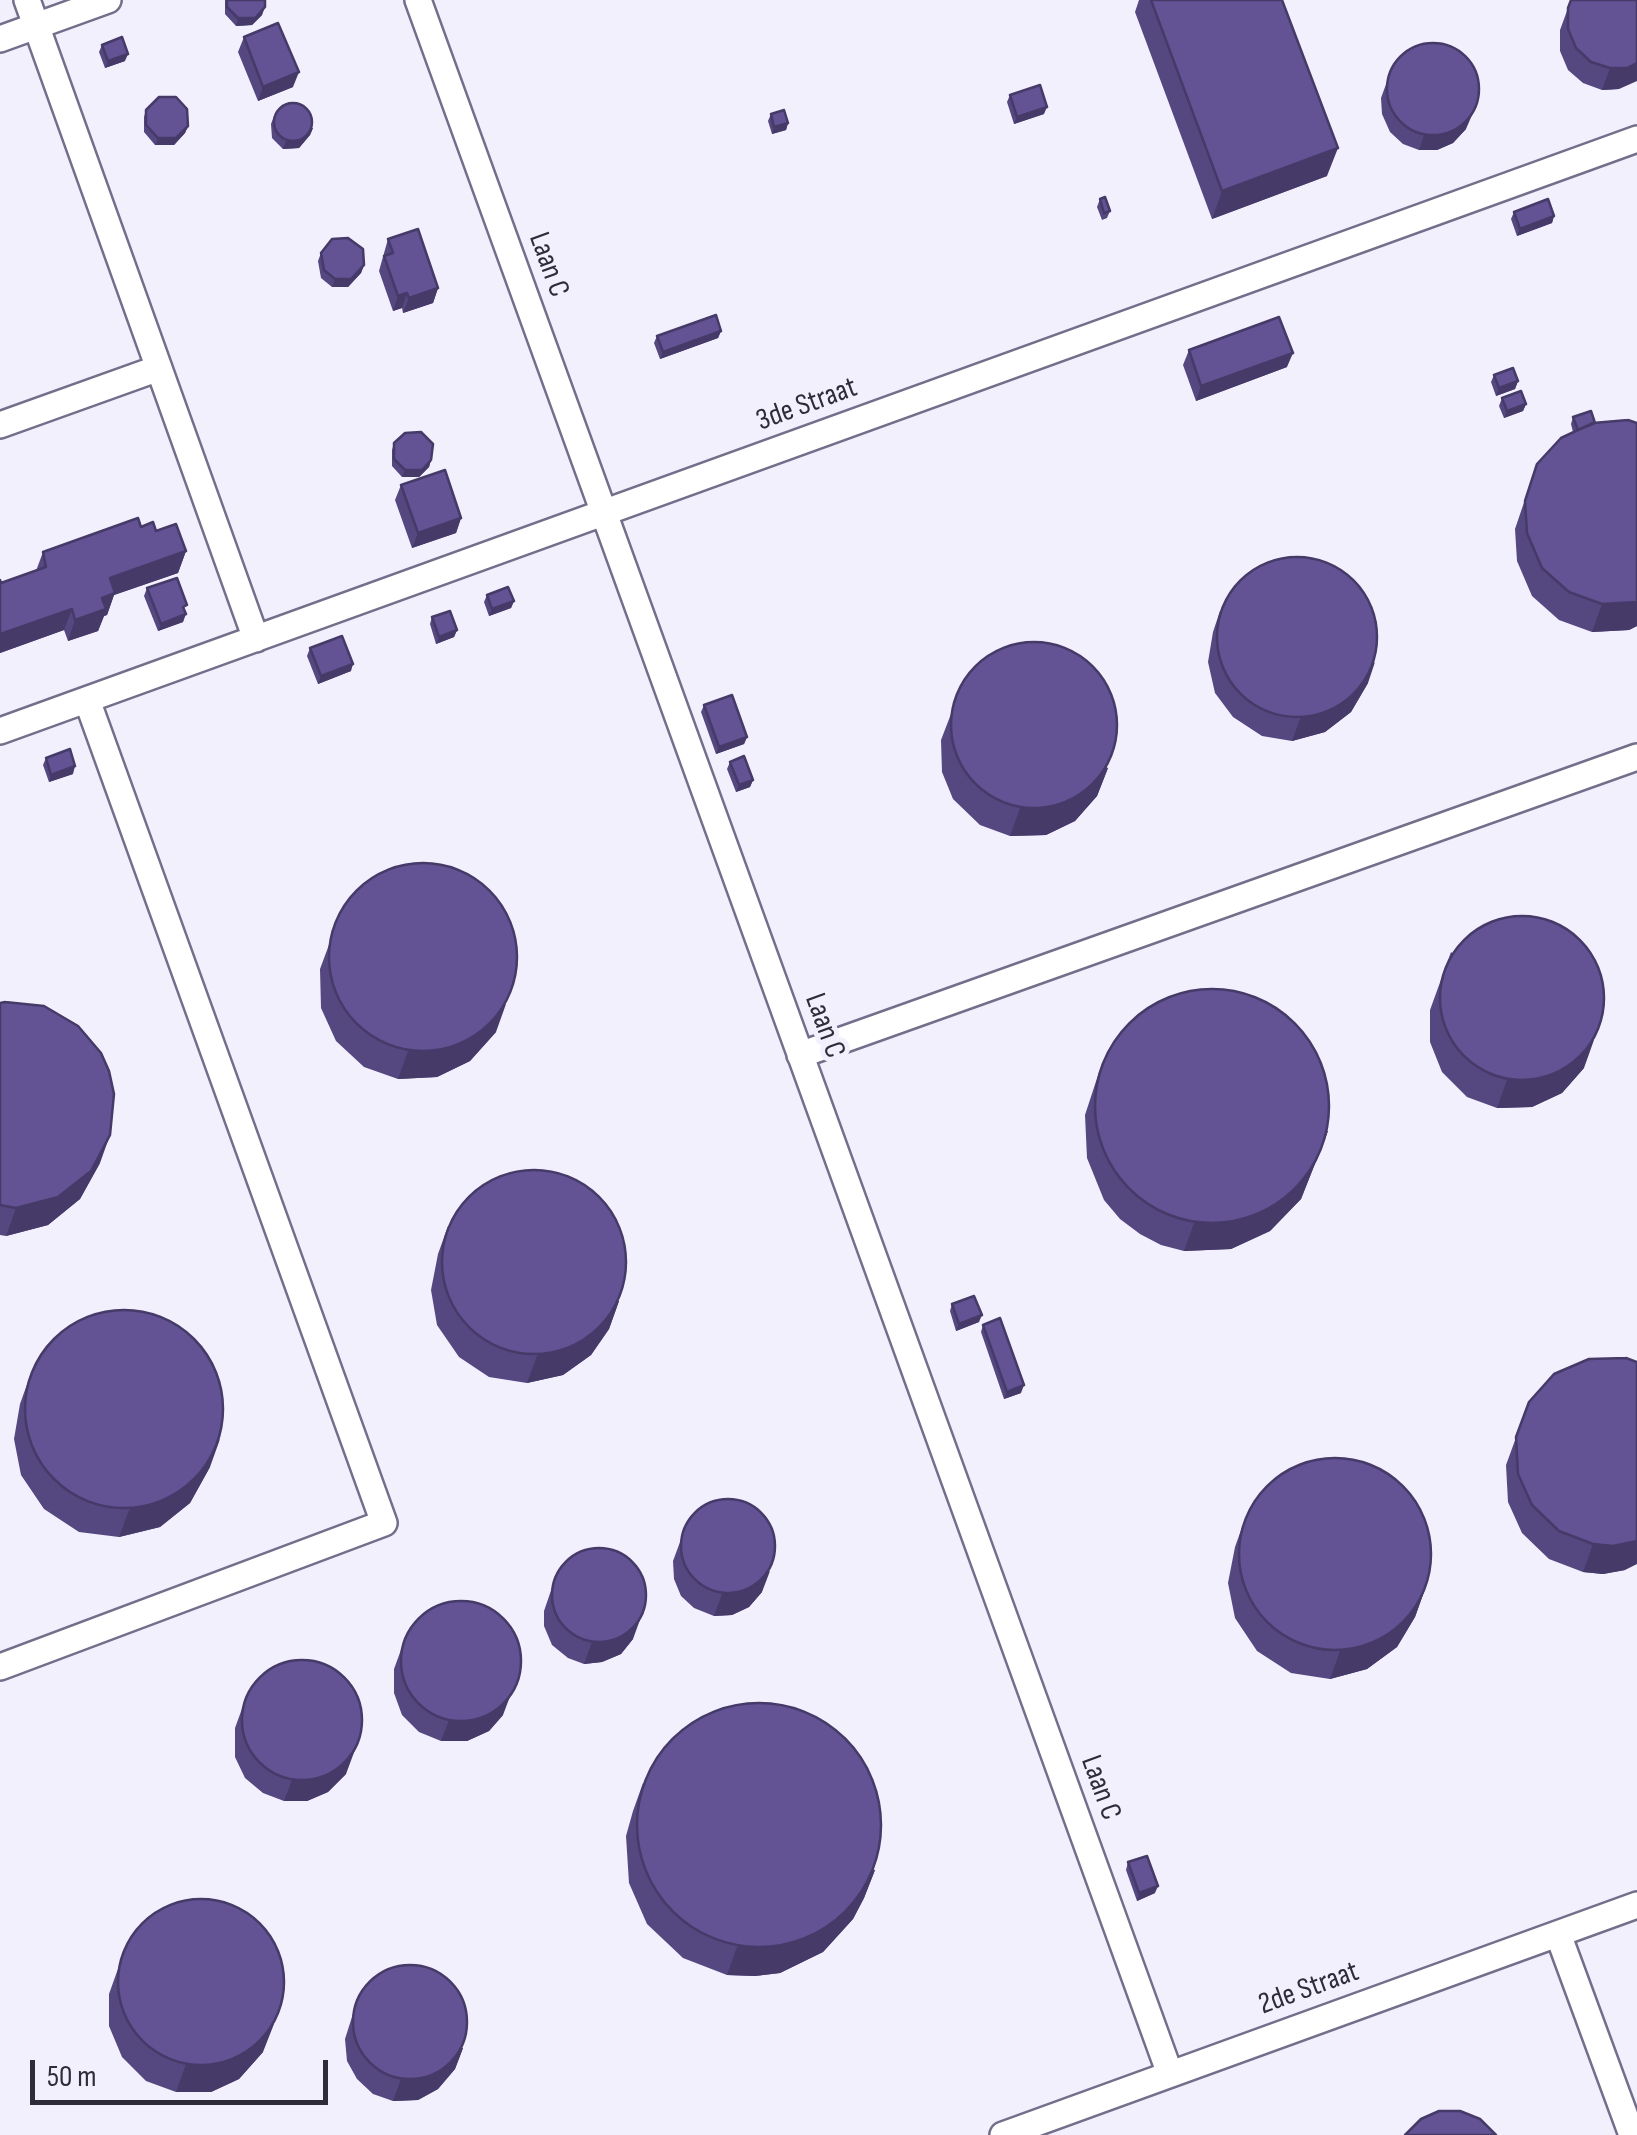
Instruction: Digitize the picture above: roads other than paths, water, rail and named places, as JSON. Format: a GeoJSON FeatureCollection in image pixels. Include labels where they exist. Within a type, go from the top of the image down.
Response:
{"type":"FeatureCollection","features":[{"type":"Feature","properties":{"kind":"lane"},"geometry":{"type":"LineString","coordinates":[[27,0],[256,638]]}},
{"type":"Feature","properties":{"kind":"lane"},"geometry":{"type":"LineString","coordinates":[[0,39],[108,0]]}},
{"type":"Feature","properties":{"kind":"lane","name":"Laan C"},"geometry":{"type":"LineString","coordinates":[[418,0],[1170,2074]]}},
{"type":"Feature","properties":{"kind":"lane","name":"3de Straat"},"geometry":{"type":"LineString","coordinates":[[0,731],[1637,139]]}},
{"type":"Feature","properties":{"kind":"lane"},"geometry":{"type":"LineString","coordinates":[[0,425],[159,368]]}},
{"type":"Feature","properties":{"kind":"lane"},"geometry":{"type":"LineString","coordinates":[[0,1667],[384,1522],[87,700]]}},
{"type":"Feature","properties":{"kind":"lane"},"geometry":{"type":"LineString","coordinates":[[800,1055],[1637,756]]}},
{"type":"Feature","properties":{"kind":"lane","name":"2de Straat"},"geometry":{"type":"LineString","coordinates":[[1003,2135],[1637,1905]]}},
{"type":"Feature","properties":{"kind":"lane"},"geometry":{"type":"LineString","coordinates":[[1558,1934],[1632,2135]]}}]}
